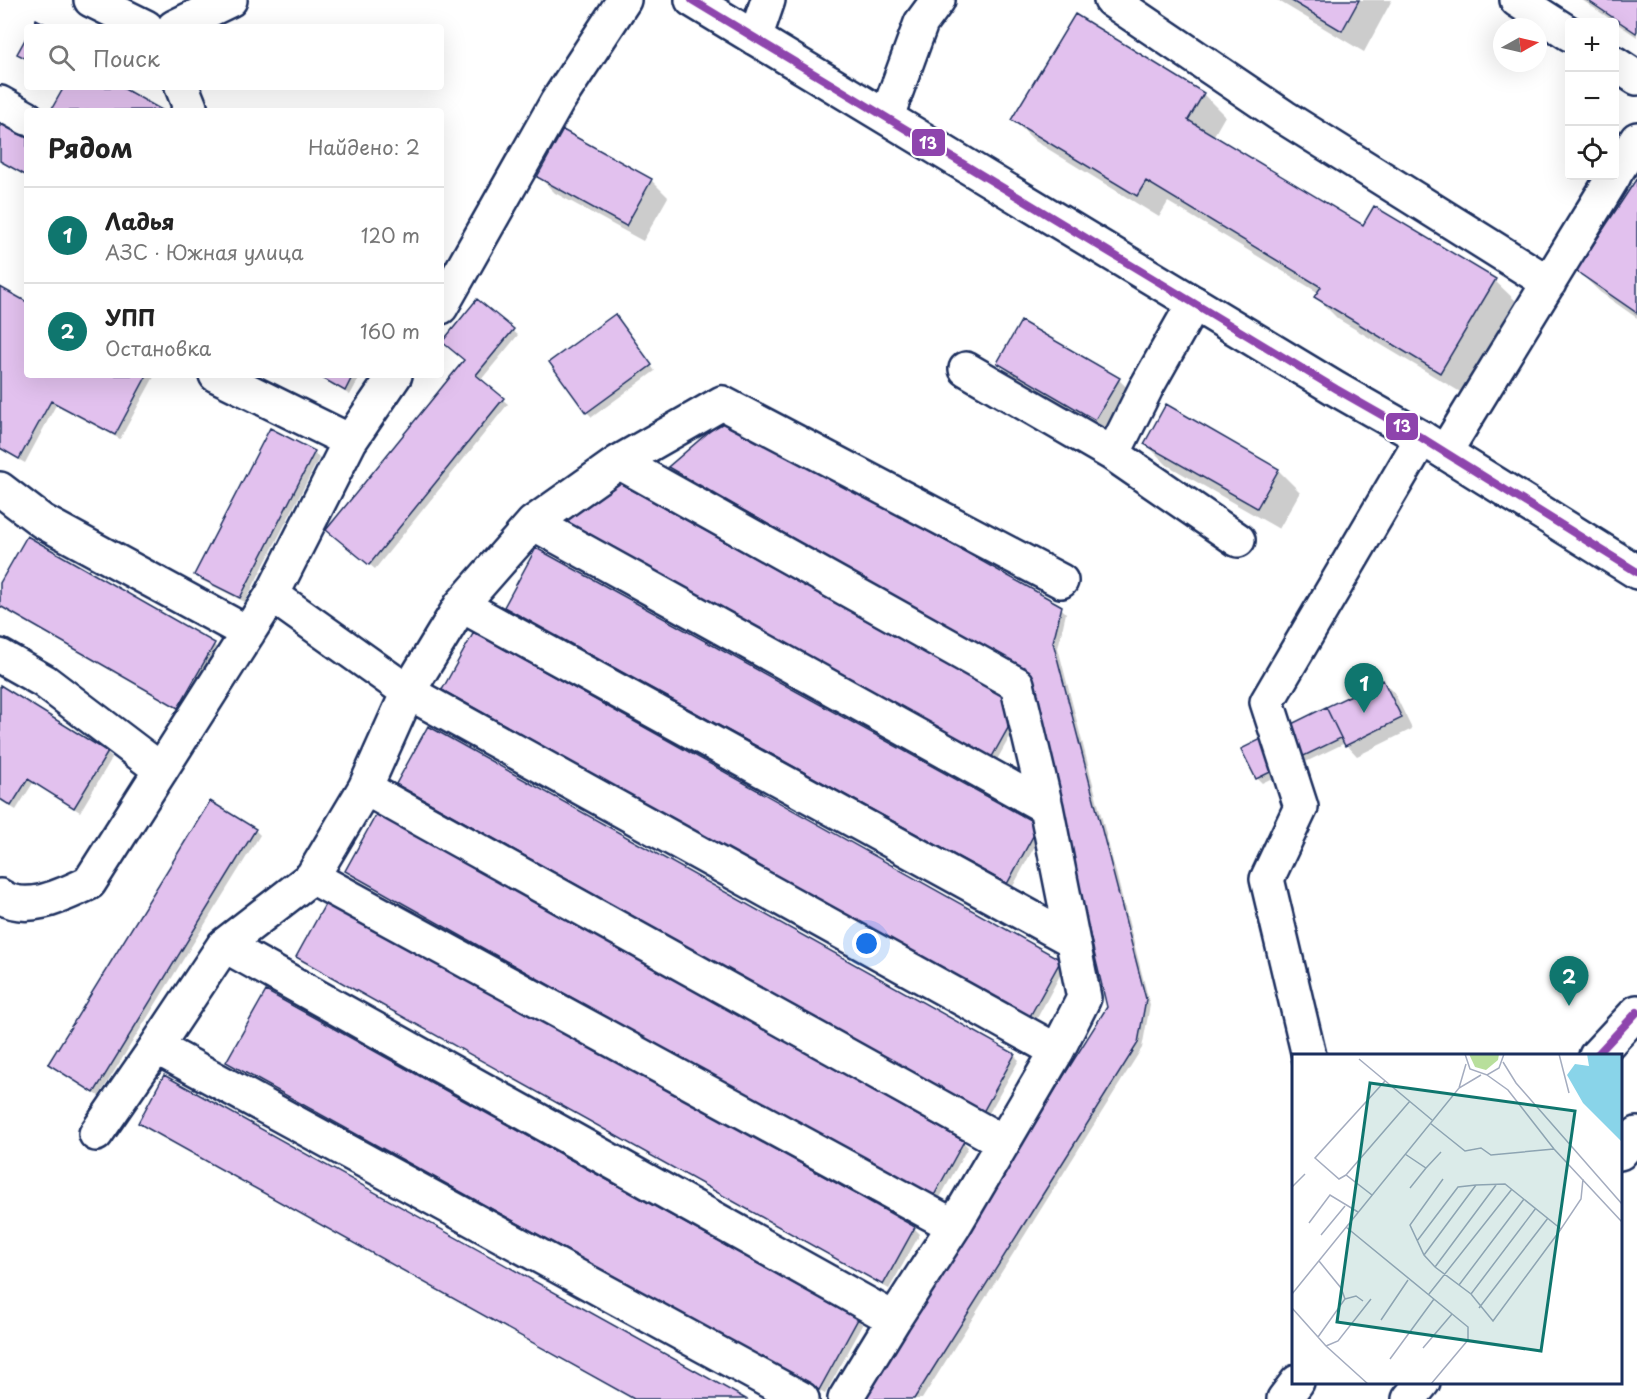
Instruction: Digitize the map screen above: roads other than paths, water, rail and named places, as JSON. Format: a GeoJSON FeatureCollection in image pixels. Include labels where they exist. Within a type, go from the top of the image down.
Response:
{"type":"FeatureCollection","features":[{"type":"Feature","properties":{"kind":"main road"},"geometry":{"type":"LineString","coordinates":[[91,0],[140,24]]}},
{"type":"Feature","properties":{"kind":"main road"},"geometry":{"type":"LineString","coordinates":[[180,24],[230,0]]}},
{"type":"Feature","properties":{"kind":"main road"},"geometry":{"type":"LineString","coordinates":[[444,302],[557,102],[624,0]]}},
{"type":"Feature","properties":{"kind":"main road"},"geometry":{"type":"LineString","coordinates":[[692,0],[1336,389],[1434,445],[1637,572]]}},
{"type":"Feature","properties":{"kind":"main road"},"geometry":{"type":"LineString","coordinates":[[755,38],[768,0]]}},
{"type":"Feature","properties":{"kind":"main road"},"geometry":{"type":"LineString","coordinates":[[887,116],[921,23],[938,0]]}},
{"type":"Feature","properties":{"kind":"main road"},"geometry":{"type":"LineString","coordinates":[[1111,0],[1284,117],[1549,283]]}},
{"type":"Feature","properties":{"kind":"main road"},"geometry":{"type":"LineString","coordinates":[[1516,0],[1565,31]]}},
{"type":"Feature","properties":{"kind":"main road"},"geometry":{"type":"LineString","coordinates":[[1619,66],[1637,78]]}},
{"type":"Feature","properties":{"kind":"main road"},"geometry":{"type":"LineString","coordinates":[[183,90],[190,108]]}},
{"type":"Feature","properties":{"kind":"main road"},"geometry":{"type":"LineString","coordinates":[[0,103],[24,116]]}},
{"type":"Feature","properties":{"kind":"main road"},"geometry":{"type":"LineString","coordinates":[[1619,167],[1637,138]]}},
{"type":"Feature","properties":{"kind":"main road"},"geometry":{"type":"LineString","coordinates":[[1309,1054],[1268,879],[1301,807],[1267,702],[1434,445],[1549,283],[1611,180]]}},
{"type":"Feature","properties":{"kind":"main road"},"geometry":{"type":"LineString","coordinates":[[1113,454],[1146,388],[1194,303]]}},
{"type":"Feature","properties":{"kind":"main road"},"geometry":{"type":"LineString","coordinates":[[966,369],[1113,454],[1238,540]]}},
{"type":"Feature","properties":{"kind":"main road"},"geometry":{"type":"LineString","coordinates":[[222,378],[350,441]]}},
{"type":"Feature","properties":{"kind":"main road"},"geometry":{"type":"LineString","coordinates":[[0,896],[6,900],[36,904],[66,894],[88,883],[272,595],[350,441],[393,378]]}},
{"type":"Feature","properties":{"kind":"main road"},"geometry":{"type":"LineString","coordinates":[[96,1134],[224,945],[312,877],[365,788],[408,692],[460,605],[532,523],[619,462],[722,404],[1061,581]]}},
{"type":"Feature","properties":{"kind":"main road"},"geometry":{"type":"LineString","coordinates":[[619,462],[1017,684],[1046,807],[1084,998],[1058,1051],[954,1226],[845,1399]]}},
{"type":"Feature","properties":{"kind":"main road"},"geometry":{"type":"LineString","coordinates":[[0,489],[42,521],[248,633]]}},
{"type":"Feature","properties":{"kind":"main road"},"geometry":{"type":"LineString","coordinates":[[532,523],[1046,807]]}},
{"type":"Feature","properties":{"kind":"main road"},"geometry":{"type":"LineString","coordinates":[[272,595],[408,692],[1058,1051]]}},
{"type":"Feature","properties":{"kind":"main road"},"geometry":{"type":"LineString","coordinates":[[460,605],[1072,940]]}},
{"type":"Feature","properties":{"kind":"main road"},"geometry":{"type":"LineString","coordinates":[[0,656],[44,681],[160,770]]}},
{"type":"Feature","properties":{"kind":"main road"},"geometry":{"type":"LineString","coordinates":[[365,788],[1003,1142]]}},
{"type":"Feature","properties":{"kind":"main road"},"geometry":{"type":"LineString","coordinates":[[312,877],[954,1226]]}},
{"type":"Feature","properties":{"kind":"main road"},"geometry":{"type":"LineString","coordinates":[[224,945],[894,1319]]}},
{"type":"Feature","properties":{"kind":"main road"},"geometry":{"type":"LineString","coordinates":[[1598,1054],[1637,1012]]}},
{"type":"Feature","properties":{"kind":"main road"},"geometry":{"type":"LineString","coordinates":[[156,1047],[802,1399]]}},
{"type":"Feature","properties":{"kind":"main road"},"geometry":{"type":"LineString","coordinates":[[1622,1151],[1637,1134]]}},
{"type":"Feature","properties":{"kind":"main road"},"geometry":{"type":"LineString","coordinates":[[1284,1399],[1296,1384]]}},
{"type":"Feature","properties":{"kind":"main road"},"geometry":{"type":"LineString","coordinates":[[1409,1399],[1422,1384]]}},
{"type":"Feature","properties":{"kind":"place","name":"Ладья"},"geometry":{"type":"Point","coordinates":[1364,713]}},
{"type":"Feature","properties":{"kind":"place","name":"УПП"},"geometry":{"type":"Point","coordinates":[1569,1006]}}]}
